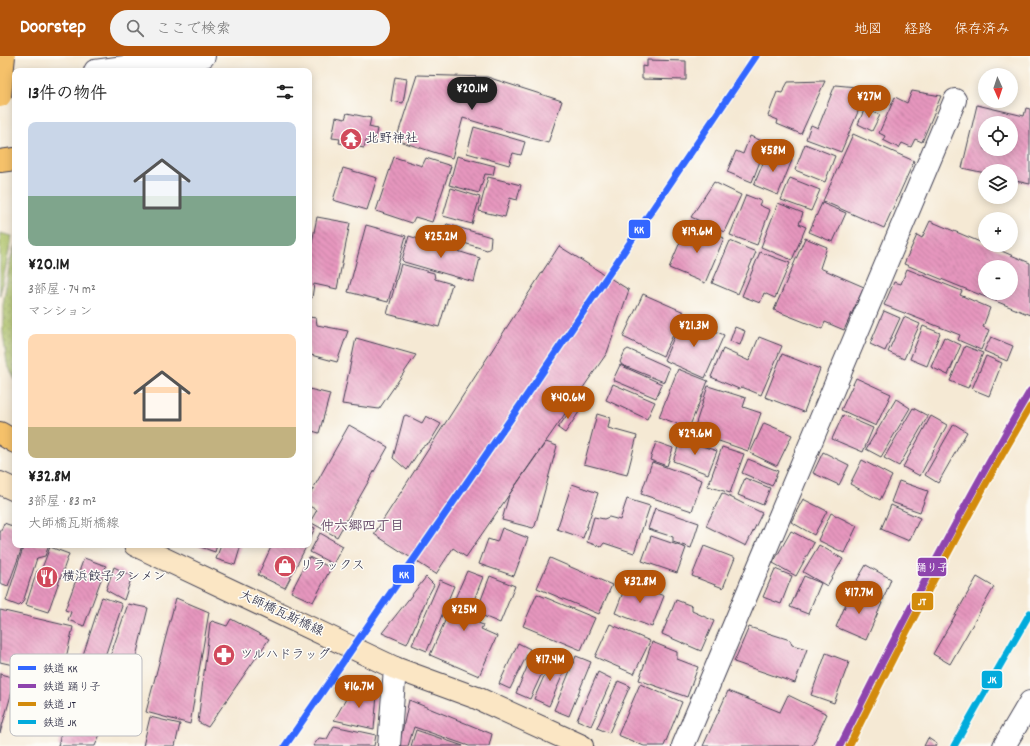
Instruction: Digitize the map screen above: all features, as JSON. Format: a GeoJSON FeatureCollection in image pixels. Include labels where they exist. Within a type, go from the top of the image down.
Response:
{"type":"FeatureCollection","features":[{"type":"Feature","properties":{"kind":"highway"},"geometry":{"type":"LineString","coordinates":[[0,96],[4,56]]}},
{"type":"Feature","properties":{"kind":"highway"},"geometry":{"type":"LineString","coordinates":[[0,161],[12,159]]}},
{"type":"Feature","properties":{"kind":"highway"},"geometry":{"type":"LineString","coordinates":[[0,433],[12,440]]}},
{"type":"Feature","properties":{"kind":"street"},"geometry":{"type":"LineString","coordinates":[[117,68],[204,56]]}},
{"type":"Feature","properties":{"kind":"street"},"geometry":{"type":"LineString","coordinates":[[0,84],[12,82]]}},
{"type":"Feature","properties":{"kind":"street"},"geometry":{"type":"LineString","coordinates":[[683,746],[955,100]]}},
{"type":"Feature","properties":{"kind":"street"},"geometry":{"type":"LineString","coordinates":[[0,483],[12,489]]}},
{"type":"Feature","properties":{"kind":"street","name":"大師橋瓦斯橋線"},"geometry":{"type":"LineString","coordinates":[[141,548],[395,668],[477,698],[582,746]]}},
{"type":"Feature","properties":{"kind":"street"},"geometry":{"type":"LineString","coordinates":[[389,746],[395,668]]}},
{"type":"Feature","properties":{"kind":"street"},"geometry":{"type":"LineString","coordinates":[[1004,746],[1030,702]]}},
{"type":"Feature","properties":{"kind":"green space"},"geometry":{"type":"Polygon","coordinates":[[[0,233],[12,236],[0,295],[0,233]]]}},
{"type":"Feature","properties":{"kind":"green space"},"geometry":{"type":"Polygon","coordinates":[[[12,255],[12,374],[7,363],[3,333],[3,305],[12,255]]]}},
{"type":"Feature","properties":{"kind":"building"},"geometry":{"type":"Polygon","coordinates":[[[647,60],[686,61],[686,80],[642,79],[642,66],[647,67],[647,60]]]}},
{"type":"Feature","properties":{"kind":"building"},"geometry":{"type":"Polygon","coordinates":[[[417,75],[487,77],[562,101],[548,143],[463,118],[452,158],[396,140],[417,75]]]}},
{"type":"Feature","properties":{"kind":"building"},"geometry":{"type":"Polygon","coordinates":[[[395,77],[407,79],[403,103],[391,101],[395,77]]]}},
{"type":"Feature","properties":{"kind":"building"},"geometry":{"type":"Polygon","coordinates":[[[825,81],[801,134],[777,124],[778,120],[768,116],[777,92],[782,93],[788,82],[825,81]]]}},
{"type":"Feature","properties":{"kind":"building"},"geometry":{"type":"Polygon","coordinates":[[[835,85],[868,88],[841,152],[806,139],[811,125],[818,128],[835,85]]]}},
{"type":"Feature","properties":{"kind":"building"},"geometry":{"type":"Polygon","coordinates":[[[912,91],[941,96],[922,142],[915,139],[911,147],[902,143],[899,148],[883,140],[885,136],[879,133],[895,97],[907,103],[912,91]]]}},
{"type":"Feature","properties":{"kind":"building"},"geometry":{"type":"Polygon","coordinates":[[[977,105],[978,108],[990,108],[1024,116],[1026,108],[1030,109],[1030,184],[1018,181],[1018,164],[978,164],[978,171],[962,168],[977,105]]]}},
{"type":"Feature","properties":{"kind":"building"},"geometry":{"type":"Polygon","coordinates":[[[865,108],[880,115],[872,131],[858,124],[865,108]]]}},
{"type":"Feature","properties":{"kind":"building"},"geometry":{"type":"Polygon","coordinates":[[[347,113],[371,118],[369,127],[377,129],[374,142],[366,140],[364,148],[339,143],[340,139],[332,138],[336,117],[345,119],[347,113]]]}},
{"type":"Feature","properties":{"kind":"building"},"geometry":{"type":"Polygon","coordinates":[[[474,127],[525,142],[521,155],[513,153],[509,165],[467,153],[474,127]]]}},
{"type":"Feature","properties":{"kind":"building"},"geometry":{"type":"Polygon","coordinates":[[[853,134],[914,161],[884,228],[823,201],[853,134]]]}},
{"type":"Feature","properties":{"kind":"building"},"geometry":{"type":"Polygon","coordinates":[[[750,136],[767,143],[752,182],[727,172],[736,151],[743,154],[750,136]]]}},
{"type":"Feature","properties":{"kind":"building"},"geometry":{"type":"Polygon","coordinates":[[[805,144],[835,156],[825,182],[795,170],[805,144]]]}},
{"type":"Feature","properties":{"kind":"building"},"geometry":{"type":"Polygon","coordinates":[[[768,151],[792,160],[778,195],[754,185],[768,151]]]}},
{"type":"Feature","properties":{"kind":"building"},"geometry":{"type":"Polygon","coordinates":[[[457,156],[495,166],[493,175],[485,174],[479,193],[449,185],[457,156]]]}},
{"type":"Feature","properties":{"kind":"building"},"geometry":{"type":"Polygon","coordinates":[[[394,157],[422,166],[426,158],[451,166],[432,222],[415,217],[412,223],[376,211],[394,157]]]}},
{"type":"Feature","properties":{"kind":"building"},"geometry":{"type":"Polygon","coordinates":[[[343,168],[377,178],[367,210],[333,200],[343,168]]]}},
{"type":"Feature","properties":{"kind":"building"},"geometry":{"type":"Polygon","coordinates":[[[488,177],[521,185],[517,200],[510,198],[505,217],[479,211],[488,177]]]}},
{"type":"Feature","properties":{"kind":"building"},"geometry":{"type":"Polygon","coordinates":[[[790,178],[820,190],[811,211],[781,200],[790,178]]]}},
{"type":"Feature","properties":{"kind":"building"},"geometry":{"type":"Polygon","coordinates":[[[714,182],[741,195],[724,232],[691,217],[714,182]]]}},
{"type":"Feature","properties":{"kind":"building"},"geometry":{"type":"Polygon","coordinates":[[[451,188],[480,197],[472,224],[443,216],[451,188]]]}},
{"type":"Feature","properties":{"kind":"building"},"geometry":{"type":"Polygon","coordinates":[[[746,195],[761,201],[759,205],[770,210],[757,245],[730,235],[746,195]]]}},
{"type":"Feature","properties":{"kind":"building"},"geometry":{"type":"Polygon","coordinates":[[[778,203],[803,213],[799,224],[806,227],[792,260],[761,247],[778,203]]]}},
{"type":"Feature","properties":{"kind":"building"},"geometry":{"type":"Polygon","coordinates":[[[822,203],[846,213],[833,242],[809,232],[822,203]]]}},
{"type":"Feature","properties":{"kind":"building"},"geometry":{"type":"Polygon","coordinates":[[[317,217],[350,223],[337,289],[314,284],[312,298],[312,243],[317,217]]]}},
{"type":"Feature","properties":{"kind":"building"},"geometry":{"type":"Polygon","coordinates":[[[930,221],[978,241],[978,252],[1004,252],[1030,263],[1030,315],[993,300],[1018,300],[1018,260],[978,260],[978,294],[904,264],[917,235],[922,238],[930,221]]]}},
{"type":"Feature","properties":{"kind":"building"},"geometry":{"type":"Polygon","coordinates":[[[447,224],[491,237],[490,248],[487,250],[444,237],[445,226],[447,224]]]}},
{"type":"Feature","properties":{"kind":"building"},"geometry":{"type":"Polygon","coordinates":[[[366,225],[406,236],[388,302],[348,292],[366,225]]]}},
{"type":"Feature","properties":{"kind":"building"},"geometry":{"type":"Polygon","coordinates":[[[686,228],[705,236],[708,230],[724,238],[705,283],[669,268],[686,228]]]}},
{"type":"Feature","properties":{"kind":"building"},"geometry":{"type":"Polygon","coordinates":[[[409,236],[480,258],[474,282],[404,262],[402,260],[409,236]]]}},
{"type":"Feature","properties":{"kind":"building"},"geometry":{"type":"Polygon","coordinates":[[[805,238],[827,247],[820,268],[864,287],[844,330],[825,322],[822,329],[774,310],[805,238]]]}},
{"type":"Feature","properties":{"kind":"building"},"geometry":{"type":"Polygon","coordinates":[[[730,241],[756,252],[738,294],[712,283],[730,241]]]}},
{"type":"Feature","properties":{"kind":"building"},"geometry":{"type":"Polygon","coordinates":[[[559,246],[629,290],[607,353],[466,557],[453,548],[436,574],[374,534],[559,246]]]}},
{"type":"Feature","properties":{"kind":"building"},"geometry":{"type":"Polygon","coordinates":[[[760,252],[790,263],[775,298],[764,293],[760,303],[742,296],[760,252]]]}},
{"type":"Feature","properties":{"kind":"building"},"geometry":{"type":"Polygon","coordinates":[[[401,264],[434,273],[435,279],[452,284],[439,327],[387,314],[401,264]]]}},
{"type":"Feature","properties":{"kind":"building"},"geometry":{"type":"Polygon","coordinates":[[[907,269],[962,291],[960,295],[990,308],[983,327],[989,330],[981,350],[958,340],[960,335],[884,305],[894,282],[901,284],[907,269]]]}},
{"type":"Feature","properties":{"kind":"building"},"geometry":{"type":"Polygon","coordinates":[[[643,294],[684,312],[663,356],[623,337],[643,294]]]}},
{"type":"Feature","properties":{"kind":"building"},"geometry":{"type":"Polygon","coordinates":[[[884,311],[900,318],[885,351],[870,344],[884,311]]]}},
{"type":"Feature","properties":{"kind":"building"},"geometry":{"type":"Polygon","coordinates":[[[312,317],[316,318],[317,325],[348,331],[337,362],[312,355],[312,317]]]}},
{"type":"Feature","properties":{"kind":"building"},"geometry":{"type":"Polygon","coordinates":[[[683,317],[724,335],[705,378],[664,360],[683,317]]]}},
{"type":"Feature","properties":{"kind":"building"},"geometry":{"type":"Polygon","coordinates":[[[904,317],[920,324],[904,359],[888,352],[904,317]]]}},
{"type":"Feature","properties":{"kind":"building"},"geometry":{"type":"Polygon","coordinates":[[[923,326],[940,333],[927,366],[910,359],[923,326]]]}},
{"type":"Feature","properties":{"kind":"building"},"geometry":{"type":"Polygon","coordinates":[[[735,327],[745,331],[740,345],[730,341],[735,327]]]}},
{"type":"Feature","properties":{"kind":"building"},"geometry":{"type":"Polygon","coordinates":[[[759,337],[782,346],[761,395],[742,387],[739,389],[711,377],[723,349],[749,361],[759,337]]]}},
{"type":"Feature","properties":{"kind":"building"},"geometry":{"type":"Polygon","coordinates":[[[944,337],[961,345],[948,375],[931,367],[944,337]]]}},
{"type":"Feature","properties":{"kind":"building"},"geometry":{"type":"Polygon","coordinates":[[[991,337],[1013,346],[1007,361],[984,351],[991,337]]]}},
{"type":"Feature","properties":{"kind":"building"},"geometry":{"type":"Polygon","coordinates":[[[356,338],[416,355],[379,409],[342,404],[356,338]]]}},
{"type":"Feature","properties":{"kind":"building"},"geometry":{"type":"Polygon","coordinates":[[[965,346],[983,353],[968,388],[950,381],[965,346]]]}},
{"type":"Feature","properties":{"kind":"building"},"geometry":{"type":"Polygon","coordinates":[[[628,349],[668,367],[669,369],[664,382],[622,365],[620,362],[625,351],[628,349]]]}},
{"type":"Feature","properties":{"kind":"building"},"geometry":{"type":"Polygon","coordinates":[[[782,354],[820,369],[804,412],[765,397],[782,354]]]}},
{"type":"Feature","properties":{"kind":"building"},"geometry":{"type":"Polygon","coordinates":[[[986,356],[1002,363],[989,396],[972,389],[986,356]]]}},
{"type":"Feature","properties":{"kind":"building"},"geometry":{"type":"Polygon","coordinates":[[[620,365],[662,384],[656,398],[613,380],[620,365]]]}},
{"type":"Feature","properties":{"kind":"building"},"geometry":{"type":"Polygon","coordinates":[[[678,369],[708,381],[689,428],[659,417],[678,369]]]}},
{"type":"Feature","properties":{"kind":"building"},"geometry":{"type":"Polygon","coordinates":[[[856,378],[891,394],[876,426],[841,410],[856,378]]]}},
{"type":"Feature","properties":{"kind":"building"},"geometry":{"type":"Polygon","coordinates":[[[613,384],[655,402],[647,419],[606,400],[613,384]]]}},
{"type":"Feature","properties":{"kind":"building"},"geometry":{"type":"Polygon","coordinates":[[[708,386],[746,398],[743,407],[761,413],[748,451],[713,439],[711,434],[694,429],[708,386]]]}},
{"type":"Feature","properties":{"kind":"building"},"geometry":{"type":"Polygon","coordinates":[[[312,390],[330,394],[319,433],[312,431],[312,390]]]}},
{"type":"Feature","properties":{"kind":"building"},"geometry":{"type":"Polygon","coordinates":[[[896,399],[910,408],[881,457],[866,449],[896,399]]]}},
{"type":"Feature","properties":{"kind":"building"},"geometry":{"type":"Polygon","coordinates":[[[572,408],[579,412],[565,433],[558,428],[572,408]]]}},
{"type":"Feature","properties":{"kind":"building"},"geometry":{"type":"Polygon","coordinates":[[[913,408],[928,416],[899,466],[884,458],[913,408]]]}},
{"type":"Feature","properties":{"kind":"building"},"geometry":{"type":"Polygon","coordinates":[[[597,414],[610,418],[608,428],[637,436],[627,475],[584,464],[597,414]]]}},
{"type":"Feature","properties":{"kind":"building"},"geometry":{"type":"Polygon","coordinates":[[[406,415],[422,423],[426,416],[441,424],[430,442],[422,447],[407,470],[393,458],[404,416],[406,415]]]}},
{"type":"Feature","properties":{"kind":"building"},"geometry":{"type":"Polygon","coordinates":[[[843,415],[873,428],[863,452],[832,439],[843,415]]]}},
{"type":"Feature","properties":{"kind":"building"},"geometry":{"type":"Polygon","coordinates":[[[931,416],[947,425],[920,476],[903,467],[931,416]]]}},
{"type":"Feature","properties":{"kind":"building"},"geometry":{"type":"Polygon","coordinates":[[[764,423],[792,435],[777,466],[750,453],[764,423]]]}},
{"type":"Feature","properties":{"kind":"building"},"geometry":{"type":"Polygon","coordinates":[[[954,424],[967,432],[938,483],[925,475],[954,424]]]}},
{"type":"Feature","properties":{"kind":"building"},"geometry":{"type":"Polygon","coordinates":[[[349,425],[388,447],[337,537],[312,523],[312,519],[317,510],[312,508],[312,491],[349,425]]]}},
{"type":"Feature","properties":{"kind":"building"},"geometry":{"type":"Polygon","coordinates":[[[681,439],[717,451],[708,474],[673,461],[681,439]]]}},
{"type":"Feature","properties":{"kind":"building"},"geometry":{"type":"Polygon","coordinates":[[[546,442],[557,446],[535,526],[533,528],[502,520],[509,495],[546,442]]]}},
{"type":"Feature","properties":{"kind":"building"},"geometry":{"type":"Polygon","coordinates":[[[656,442],[673,448],[667,466],[650,460],[656,442]]]}},
{"type":"Feature","properties":{"kind":"building"},"geometry":{"type":"Polygon","coordinates":[[[722,447],[744,454],[730,493],[708,486],[722,447]]]}},
{"type":"Feature","properties":{"kind":"building"},"geometry":{"type":"Polygon","coordinates":[[[823,452],[849,465],[839,485],[813,473],[823,452]]]}},
{"type":"Feature","properties":{"kind":"building"},"geometry":{"type":"Polygon","coordinates":[[[748,459],[778,471],[772,486],[742,473],[748,459]]]}},
{"type":"Feature","properties":{"kind":"building"},"geometry":{"type":"Polygon","coordinates":[[[862,460],[892,476],[880,500],[850,484],[862,460]]]}},
{"type":"Feature","properties":{"kind":"building"},"geometry":{"type":"Polygon","coordinates":[[[652,462],[702,480],[692,511],[641,494],[652,462]]]}},
{"type":"Feature","properties":{"kind":"building"},"geometry":{"type":"Polygon","coordinates":[[[745,478],[770,488],[763,505],[738,495],[745,478]]]}},
{"type":"Feature","properties":{"kind":"building"},"geometry":{"type":"Polygon","coordinates":[[[899,481],[928,491],[920,512],[891,502],[899,481]]]}},
{"type":"Feature","properties":{"kind":"building"},"geometry":{"type":"Polygon","coordinates":[[[572,484],[598,493],[583,538],[557,529],[572,484]]]}},
{"type":"Feature","properties":{"kind":"building"},"geometry":{"type":"Polygon","coordinates":[[[722,493],[762,513],[746,546],[706,526],[722,493]]]}},
{"type":"Feature","properties":{"kind":"building"},"geometry":{"type":"Polygon","coordinates":[[[627,499],[650,506],[634,553],[604,543],[601,547],[587,542],[594,517],[604,519],[609,517],[620,520],[627,499]]]}},
{"type":"Feature","properties":{"kind":"building"},"geometry":{"type":"Polygon","coordinates":[[[803,499],[827,511],[814,535],[791,522],[803,499]]]}},
{"type":"Feature","properties":{"kind":"building"},"geometry":{"type":"Polygon","coordinates":[[[891,505],[920,518],[909,541],[881,529],[891,505]]]}},
{"type":"Feature","properties":{"kind":"building"},"geometry":{"type":"Polygon","coordinates":[[[655,508],[699,523],[691,548],[673,542],[673,537],[648,529],[655,508]]]}},
{"type":"Feature","properties":{"kind":"building"},"geometry":{"type":"Polygon","coordinates":[[[831,513],[857,526],[844,553],[818,540],[831,513]]]}},
{"type":"Feature","properties":{"kind":"building"},"geometry":{"type":"Polygon","coordinates":[[[4,523],[12,526],[12,548],[22,548],[8,586],[0,583],[0,533],[4,523]]]}},
{"type":"Feature","properties":{"kind":"building"},"geometry":{"type":"Polygon","coordinates":[[[312,526],[315,528],[312,534],[312,526]]]}},
{"type":"Feature","properties":{"kind":"building"},"geometry":{"type":"Polygon","coordinates":[[[502,528],[528,538],[514,576],[479,564],[488,539],[497,542],[502,528]]]}},
{"type":"Feature","properties":{"kind":"building"},"geometry":{"type":"Polygon","coordinates":[[[791,531],[814,543],[796,576],[773,563],[791,531]]]}},
{"type":"Feature","properties":{"kind":"building"},"geometry":{"type":"Polygon","coordinates":[[[320,533],[343,546],[333,564],[310,552],[320,533]]]}},
{"type":"Feature","properties":{"kind":"building"},"geometry":{"type":"Polygon","coordinates":[[[651,536],[686,548],[677,573],[642,561],[651,536]]]}},
{"type":"Feature","properties":{"kind":"building"},"geometry":{"type":"Polygon","coordinates":[[[819,545],[843,559],[827,586],[803,572],[819,545]]]}},
{"type":"Feature","properties":{"kind":"building"},"geometry":{"type":"Polygon","coordinates":[[[704,546],[735,558],[723,588],[692,576],[704,546]]]}},
{"type":"Feature","properties":{"kind":"building"},"geometry":{"type":"Polygon","coordinates":[[[23,548],[48,548],[45,556],[37,558],[23,602],[19,606],[6,601],[23,548]]]}},
{"type":"Feature","properties":{"kind":"building"},"geometry":{"type":"Polygon","coordinates":[[[50,548],[69,554],[48,612],[26,605],[37,571],[42,568],[50,548]]]}},
{"type":"Feature","properties":{"kind":"building"},"geometry":{"type":"Polygon","coordinates":[[[204,548],[216,548],[215,552],[204,548]]]}},
{"type":"Feature","properties":{"kind":"building"},"geometry":{"type":"Polygon","coordinates":[[[220,548],[240,548],[235,565],[216,559],[220,548]]]}},
{"type":"Feature","properties":{"kind":"building"},"geometry":{"type":"Polygon","coordinates":[[[271,548],[305,548],[285,588],[258,575],[271,548]]]}},
{"type":"Feature","properties":{"kind":"building"},"geometry":{"type":"Polygon","coordinates":[[[309,557],[331,568],[313,602],[291,592],[309,557]]]}},
{"type":"Feature","properties":{"kind":"building"},"geometry":{"type":"Polygon","coordinates":[[[84,558],[106,566],[84,626],[68,620],[71,612],[65,610],[84,558]]]}},
{"type":"Feature","properties":{"kind":"building"},"geometry":{"type":"Polygon","coordinates":[[[550,558],[612,585],[599,614],[537,588],[550,558]]]}},
{"type":"Feature","properties":{"kind":"building"},"geometry":{"type":"Polygon","coordinates":[[[866,565],[891,579],[883,600],[853,587],[866,565]]]}},
{"type":"Feature","properties":{"kind":"building"},"geometry":{"type":"Polygon","coordinates":[[[114,567],[132,576],[124,600],[106,590],[114,567]]]}},
{"type":"Feature","properties":{"kind":"building"},"geometry":{"type":"Polygon","coordinates":[[[775,569],[792,576],[781,604],[763,597],[775,569]]]}},
{"type":"Feature","properties":{"kind":"building"},"geometry":{"type":"Polygon","coordinates":[[[467,571],[483,577],[467,618],[483,625],[481,629],[497,636],[479,676],[430,655],[467,571]]]}},
{"type":"Feature","properties":{"kind":"building"},"geometry":{"type":"Polygon","coordinates":[[[490,576],[515,586],[500,623],[476,613],[490,576]]]}},
{"type":"Feature","properties":{"kind":"building"},"geometry":{"type":"Polygon","coordinates":[[[804,576],[821,583],[808,614],[790,607],[804,576]]]}},
{"type":"Feature","properties":{"kind":"building"},"geometry":{"type":"Polygon","coordinates":[[[426,577],[434,585],[407,644],[382,633],[426,577]]]}},
{"type":"Feature","properties":{"kind":"building"},"geometry":{"type":"Polygon","coordinates":[[[977,577],[994,587],[950,664],[933,654],[977,577]]]}},
{"type":"Feature","properties":{"kind":"building"},"geometry":{"type":"Polygon","coordinates":[[[440,580],[454,586],[427,651],[412,645],[440,580]]]}},
{"type":"Feature","properties":{"kind":"building"},"geometry":{"type":"Polygon","coordinates":[[[627,582],[664,596],[652,627],[615,613],[627,582]]]}},
{"type":"Feature","properties":{"kind":"building"},"geometry":{"type":"Polygon","coordinates":[[[852,590],[882,603],[866,640],[836,627],[852,590]]]}},
{"type":"Feature","properties":{"kind":"building"},"geometry":{"type":"Polygon","coordinates":[[[537,594],[595,618],[581,650],[523,626],[537,594]]]}},
{"type":"Feature","properties":{"kind":"building"},"geometry":{"type":"Polygon","coordinates":[[[102,597],[120,603],[122,606],[106,654],[83,654],[102,597]]]}},
{"type":"Feature","properties":{"kind":"building"},"geometry":{"type":"Polygon","coordinates":[[[176,598],[209,612],[190,724],[146,712],[176,598]]]}},
{"type":"Feature","properties":{"kind":"building"},"geometry":{"type":"Polygon","coordinates":[[[676,600],[692,606],[692,611],[714,621],[701,651],[662,634],[676,600]]]}},
{"type":"Feature","properties":{"kind":"building"},"geometry":{"type":"Polygon","coordinates":[[[128,604],[148,608],[137,654],[111,654],[128,604]]]}},
{"type":"Feature","properties":{"kind":"building"},"geometry":{"type":"Polygon","coordinates":[[[0,610],[73,627],[67,654],[10,654],[10,664],[0,662],[0,610]]]}},
{"type":"Feature","properties":{"kind":"building"},"geometry":{"type":"Polygon","coordinates":[[[231,619],[269,639],[208,727],[198,722],[210,623],[212,621],[227,626],[231,619]]]}},
{"type":"Feature","properties":{"kind":"building"},"geometry":{"type":"Polygon","coordinates":[[[610,624],[650,641],[634,674],[595,657],[610,624]]]}},
{"type":"Feature","properties":{"kind":"building"},"geometry":{"type":"Polygon","coordinates":[[[749,627],[790,640],[792,645],[807,649],[795,683],[734,662],[749,627]]]}},
{"type":"Feature","properties":{"kind":"building"},"geometry":{"type":"Polygon","coordinates":[[[652,642],[677,652],[677,659],[698,667],[687,697],[639,680],[652,642]]]}},
{"type":"Feature","properties":{"kind":"building"},"geometry":{"type":"Polygon","coordinates":[[[518,643],[530,649],[510,689],[499,684],[518,643]]]}},
{"type":"Feature","properties":{"kind":"building"},"geometry":{"type":"Polygon","coordinates":[[[534,651],[549,658],[530,699],[516,693],[534,651]]]}},
{"type":"Feature","properties":{"kind":"building"},"geometry":{"type":"Polygon","coordinates":[[[826,653],[849,662],[834,703],[811,695],[826,653]]]}},
{"type":"Feature","properties":{"kind":"building"},"geometry":{"type":"Polygon","coordinates":[[[576,656],[591,662],[569,716],[554,710],[576,656]]]}},
{"type":"Feature","properties":{"kind":"building"},"geometry":{"type":"Polygon","coordinates":[[[552,658],[567,665],[549,706],[534,699],[552,658]]]}},
{"type":"Feature","properties":{"kind":"building"},"geometry":{"type":"Polygon","coordinates":[[[598,672],[612,679],[591,726],[577,720],[598,672]]]}},
{"type":"Feature","properties":{"kind":"building"},"geometry":{"type":"Polygon","coordinates":[[[0,674],[10,676],[10,699],[0,733],[0,674]]]}},
{"type":"Feature","properties":{"kind":"building"},"geometry":{"type":"Polygon","coordinates":[[[618,681],[630,686],[609,733],[597,728],[618,681]]]}},
{"type":"Feature","properties":{"kind":"building"},"geometry":{"type":"Polygon","coordinates":[[[640,684],[682,702],[664,746],[644,746],[618,735],[640,684]]]}},
{"type":"Feature","properties":{"kind":"building"},"geometry":{"type":"Polygon","coordinates":[[[354,685],[377,695],[374,729],[334,720],[354,685]]]}},
{"type":"Feature","properties":{"kind":"building"},"geometry":{"type":"Polygon","coordinates":[[[728,691],[780,712],[788,695],[827,714],[812,746],[703,746],[728,691]]]}},
{"type":"Feature","properties":{"kind":"building"},"geometry":{"type":"Polygon","coordinates":[[[409,700],[492,734],[489,746],[469,746],[414,727],[408,746],[399,746],[409,700]]]}},
{"type":"Feature","properties":{"kind":"building"},"geometry":{"type":"Polygon","coordinates":[[[150,717],[180,724],[175,746],[143,746],[150,717]]]}},
{"type":"Feature","properties":{"kind":"building"},"geometry":{"type":"Polygon","coordinates":[[[334,726],[376,735],[374,746],[313,746],[319,738],[327,739],[334,726]]]}},
{"type":"Feature","properties":{"kind":"building"},"geometry":{"type":"Polygon","coordinates":[[[416,730],[463,746],[411,746],[416,730]]]}},
{"type":"Feature","properties":{"kind":"building"},"geometry":{"type":"Polygon","coordinates":[[[60,736],[99,736],[95,746],[58,746],[60,736]]]}},
{"type":"Feature","properties":{"kind":"building"},"geometry":{"type":"Polygon","coordinates":[[[928,738],[937,744],[936,746],[924,746],[928,738]]]}},
{"type":"Feature","properties":{"kind":"rail line","name":"KK"},"geometry":{"type":"LineString","coordinates":[[285,746],[521,404],[756,56]]}},
{"type":"Feature","properties":{"kind":"rail line","name":"踊り子"},"geometry":{"type":"LineString","coordinates":[[840,746],[932,567],[1030,391]]}},
{"type":"Feature","properties":{"kind":"rail line","name":"JT"},"geometry":{"type":"LineString","coordinates":[[849,746],[936,575],[982,490],[1030,407]]}},
{"type":"Feature","properties":{"kind":"rail line","name":"JK"},"geometry":{"type":"LineString","coordinates":[[954,746],[1030,613]]}},
{"type":"Feature","properties":{"kind":"place","name":"北野神社"},"geometry":{"type":"Point","coordinates":[351,139]}},
{"type":"Feature","properties":{"kind":"place","name":"リラックス"},"geometry":{"type":"Point","coordinates":[285,566]}},
{"type":"Feature","properties":{"kind":"place","name":"横浜餃子タンメン"},"geometry":{"type":"Point","coordinates":[47,577]}},
{"type":"Feature","properties":{"kind":"place","name":"ツルハドラッグ"},"geometry":{"type":"Point","coordinates":[224,655]}},
{"type":"Feature","properties":{"kind":"district","name":"仲六郷四丁目"},"geometry":{"type":"Point","coordinates":[362,527]}}]}
